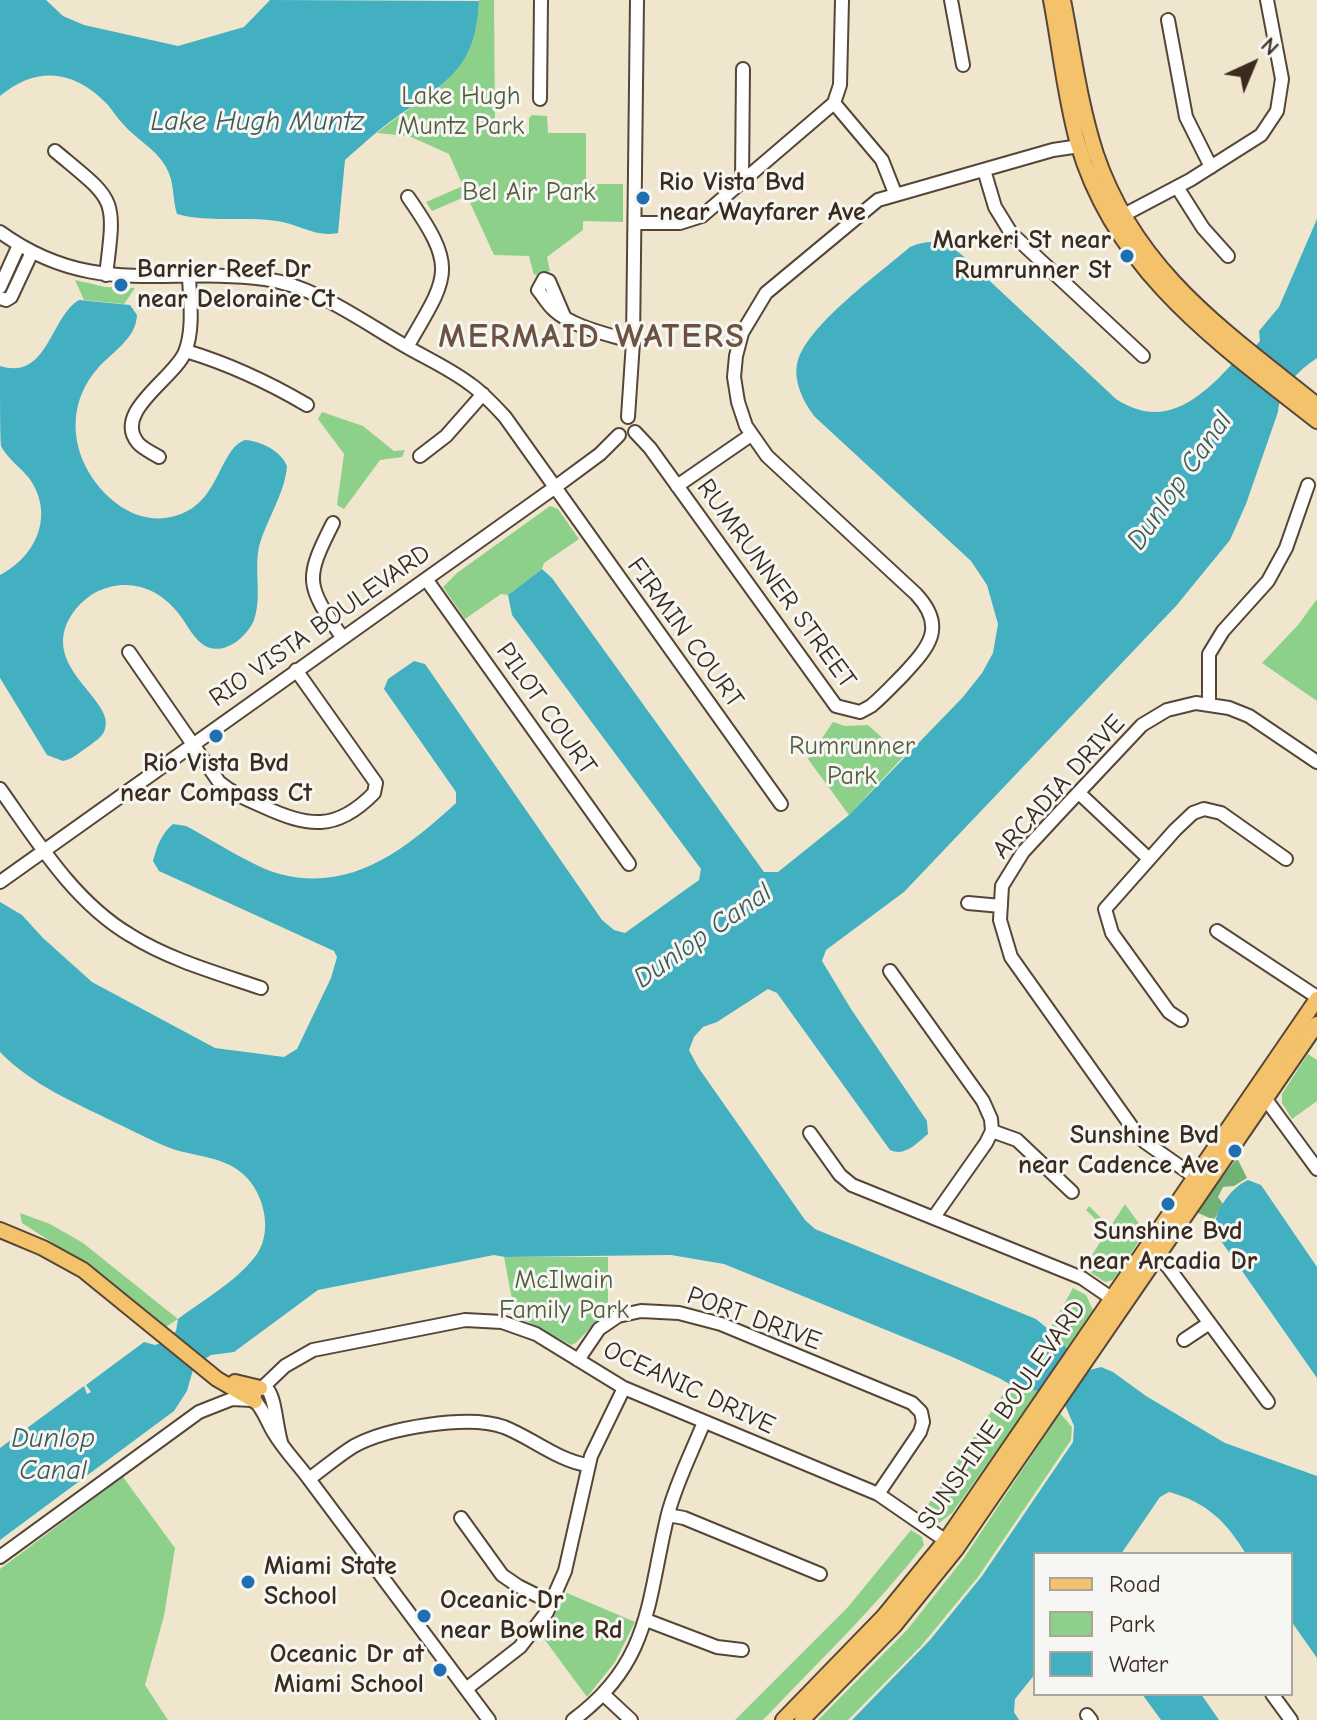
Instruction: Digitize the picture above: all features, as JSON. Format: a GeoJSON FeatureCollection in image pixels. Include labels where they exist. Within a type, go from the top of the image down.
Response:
{"type":"FeatureCollection","features":[{"type":"Feature","properties":{"kind":"main road"},"geometry":{"type":"LineString","coordinates":[[1051,0],[1101,204],[1117,218],[1154,282],[1182,312],[1225,339],[1299,399],[1317,421]]}},
{"type":"Feature","properties":{"kind":"main road"},"geometry":{"type":"LineString","coordinates":[[1063,0],[1085,142]]}},
{"type":"Feature","properties":{"kind":"main road"},"geometry":{"type":"LineString","coordinates":[[1299,399],[1317,405]]}},
{"type":"Feature","properties":{"kind":"main road","name":"SUNSHINE BOULEVARD"},"geometry":{"type":"LineString","coordinates":[[1261,1094],[1317,998]]}},
{"type":"Feature","properties":{"kind":"main road","name":"SUNSHINE BOULEVARD"},"geometry":{"type":"LineString","coordinates":[[802,1720],[894,1626],[1261,1094],[1317,1024]]}},
{"type":"Feature","properties":{"kind":"main road"},"geometry":{"type":"LineString","coordinates":[[0,1230],[43,1248],[83,1270],[217,1379],[262,1397]]}},
{"type":"Feature","properties":{"kind":"main road"},"geometry":{"type":"LineString","coordinates":[[205,1369],[249,1387],[262,1397]]}},
{"type":"Feature","properties":{"kind":"main road","name":"SUNSHINE BOULEVARD"},"geometry":{"type":"LineString","coordinates":[[783,1720],[951,1544]]}},
{"type":"Feature","properties":{"kind":"street"},"geometry":{"type":"LineString","coordinates":[[540,99],[541,0]]}},
{"type":"Feature","properties":{"kind":"street"},"geometry":{"type":"LineString","coordinates":[[628,417],[633,342],[637,0]]}},
{"type":"Feature","properties":{"kind":"street"},"geometry":{"type":"LineString","coordinates":[[635,223],[680,223],[694,220],[711,210],[834,103],[840,85],[842,0]]}},
{"type":"Feature","properties":{"kind":"street"},"geometry":{"type":"LineString","coordinates":[[951,0],[963,65]]}},
{"type":"Feature","properties":{"kind":"street"},"geometry":{"type":"LineString","coordinates":[[1117,218],[1177,187],[1261,135],[1277,111],[1282,79],[1267,0]]}},
{"type":"Feature","properties":{"kind":"street"},"geometry":{"type":"LineString","coordinates":[[1168,20],[1186,117],[1211,167]]}},
{"type":"Feature","properties":{"kind":"street"},"geometry":{"type":"LineString","coordinates":[[742,182],[743,69]]}},
{"type":"Feature","properties":{"kind":"street"},"geometry":{"type":"LineString","coordinates":[[834,103],[882,160],[895,193]]}},
{"type":"Feature","properties":{"kind":"street","name":"RUMRUNNER STREET"},"geometry":{"type":"LineString","coordinates":[[635,432],[836,706],[860,712],[871,706],[926,648],[933,635],[933,621],[927,606],[767,456],[751,435],[738,402],[734,377],[742,333],[753,310],[766,293],[878,200],[1085,142]]}},
{"type":"Feature","properties":{"kind":"street"},"geometry":{"type":"LineString","coordinates":[[55,151],[95,182],[108,201],[112,225],[106,275]]}},
{"type":"Feature","properties":{"kind":"street"},"geometry":{"type":"LineString","coordinates":[[984,170],[995,207],[1011,233],[1143,356]]}},
{"type":"Feature","properties":{"kind":"street"},"geometry":{"type":"LineString","coordinates":[[1177,187],[1196,219],[1228,256]]}},
{"type":"Feature","properties":{"kind":"street"},"geometry":{"type":"LineString","coordinates":[[407,347],[437,295],[443,274],[441,254],[431,229],[408,197]]}},
{"type":"Feature","properties":{"kind":"street","name":"FIRMIN COURT"},"geometry":{"type":"LineString","coordinates":[[0,232],[32,252],[58,263],[106,275],[252,278],[286,283],[323,299],[462,378],[505,417],[781,804]]}},
{"type":"Feature","properties":{"kind":"street"},"geometry":{"type":"LineString","coordinates":[[0,287],[19,245]]}},
{"type":"Feature","properties":{"kind":"street"},"geometry":{"type":"LineString","coordinates":[[0,298],[6,300],[11,297],[32,252]]}},
{"type":"Feature","properties":{"kind":"street"},"geometry":{"type":"LineString","coordinates":[[159,457],[139,444],[131,428],[134,412],[176,368],[186,351],[190,330],[189,277]]}},
{"type":"Feature","properties":{"kind":"street"},"geometry":{"type":"LineString","coordinates":[[564,316],[633,342]]}},
{"type":"Feature","properties":{"kind":"street"},"geometry":{"type":"LineString","coordinates":[[186,351],[226,363],[307,405]]}},
{"type":"Feature","properties":{"kind":"street"},"geometry":{"type":"LineString","coordinates":[[420,456],[446,436],[483,394]]}},
{"type":"Feature","properties":{"kind":"street"},"geometry":{"type":"LineString","coordinates":[[628,417],[636,424],[635,432],[627,437],[619,435],[616,429],[618,421],[628,417]]}},
{"type":"Feature","properties":{"kind":"street","name":"RIO VISTA BOULEVARD"},"geometry":{"type":"LineString","coordinates":[[0,880],[554,488],[600,454],[619,435]]}},
{"type":"Feature","properties":{"kind":"street"},"geometry":{"type":"LineString","coordinates":[[677,486],[751,435]]}},
{"type":"Feature","properties":{"kind":"street"},"geometry":{"type":"LineString","coordinates":[[1209,705],[1209,654],[1223,631],[1268,581],[1286,548],[1308,485]]}},
{"type":"Feature","properties":{"kind":"street"},"geometry":{"type":"LineString","coordinates":[[333,523],[313,564],[313,585],[318,602],[342,637]]}},
{"type":"Feature","properties":{"kind":"street","name":"PILOT COURT"},"geometry":{"type":"LineString","coordinates":[[426,579],[629,864]]}},
{"type":"Feature","properties":{"kind":"street"},"geometry":{"type":"LineString","coordinates":[[129,652],[213,774],[227,788],[287,817],[319,823],[350,812],[374,793],[376,783],[296,670]]}},
{"type":"Feature","properties":{"kind":"street","name":"ARCADIA DRIVE"},"geometry":{"type":"LineString","coordinates":[[1201,1181],[1145,1142],[1011,957],[1000,920],[1002,886],[1023,852],[1142,725],[1167,710],[1196,703],[1229,708],[1249,716],[1317,762]]}},
{"type":"Feature","properties":{"kind":"street"},"geometry":{"type":"LineString","coordinates":[[0,789],[58,870],[105,917],[130,936],[192,965],[261,988]]}},
{"type":"Feature","properties":{"kind":"street"},"geometry":{"type":"LineString","coordinates":[[1079,793],[1148,858]]}},
{"type":"Feature","properties":{"kind":"street"},"geometry":{"type":"LineString","coordinates":[[1181,1020],[1169,1012],[1107,922],[1105,909],[1148,858],[1193,813],[1204,809],[1221,813],[1286,859]]}},
{"type":"Feature","properties":{"kind":"street"},"geometry":{"type":"LineString","coordinates":[[968,903],[1001,906]]}},
{"type":"Feature","properties":{"kind":"street"},"geometry":{"type":"LineString","coordinates":[[1217,931],[1317,998]]}},
{"type":"Feature","properties":{"kind":"street"},"geometry":{"type":"LineString","coordinates":[[890,971],[983,1101],[991,1119],[992,1131],[986,1143],[934,1217]]}},
{"type":"Feature","properties":{"kind":"street"},"geometry":{"type":"LineString","coordinates":[[1261,1094],[1317,1169]]}},
{"type":"Feature","properties":{"kind":"street"},"geometry":{"type":"LineString","coordinates":[[992,1131],[1017,1140],[1072,1192]]}},
{"type":"Feature","properties":{"kind":"street"},"geometry":{"type":"LineString","coordinates":[[810,1133],[840,1175],[852,1185],[1082,1278],[1118,1303]]}},
{"type":"Feature","properties":{"kind":"street"},"geometry":{"type":"LineString","coordinates":[[1152,1252],[1268,1402]]}},
{"type":"Feature","properties":{"kind":"street","name":"PORT DRIVE"},"geometry":{"type":"LineString","coordinates":[[578,1360],[594,1335],[618,1316],[641,1311],[679,1313],[721,1324],[912,1403],[929,1414],[878,1494]]}},
{"type":"Feature","properties":{"kind":"street","name":"OCEANIC DRIVE"},"geometry":{"type":"LineString","coordinates":[[262,1397],[297,1358],[321,1348],[476,1319],[502,1322],[527,1329],[624,1388],[878,1494],[951,1544]]}},
{"type":"Feature","properties":{"kind":"street"},"geometry":{"type":"LineString","coordinates":[[1184,1340],[1208,1324]]}},
{"type":"Feature","properties":{"kind":"street"},"geometry":{"type":"LineString","coordinates":[[217,1379],[223,1391],[218,1403]]}},
{"type":"Feature","properties":{"kind":"street"},"geometry":{"type":"LineString","coordinates":[[466,1689],[520,1647],[552,1603],[568,1560],[587,1465],[624,1388]]}},
{"type":"Feature","properties":{"kind":"street"},"geometry":{"type":"LineString","coordinates":[[0,1557],[193,1416],[218,1403],[262,1397],[282,1445],[489,1720]]}},
{"type":"Feature","properties":{"kind":"street"},"geometry":{"type":"LineString","coordinates":[[309,1479],[354,1446],[372,1438],[465,1421],[503,1427],[570,1460],[587,1465]]}},
{"type":"Feature","properties":{"kind":"street"},"geometry":{"type":"LineString","coordinates":[[573,1720],[603,1694],[629,1659],[646,1620],[668,1515],[704,1422]]}},
{"type":"Feature","properties":{"kind":"street"},"geometry":{"type":"LineString","coordinates":[[668,1515],[684,1518],[820,1574]]}},
{"type":"Feature","properties":{"kind":"street"},"geometry":{"type":"LineString","coordinates":[[461,1518],[502,1575],[552,1603]]}},
{"type":"Feature","properties":{"kind":"street"},"geometry":{"type":"LineString","coordinates":[[646,1620],[717,1647],[742,1650]]}},
{"type":"Feature","properties":{"kind":"street"},"geometry":{"type":"LineString","coordinates":[[603,1694],[631,1720]]}},
{"type":"Feature","properties":{"kind":"street"},"geometry":{"type":"LineString","coordinates":[[1273,1696],[1291,1720]]}},
{"type":"Feature","properties":{"kind":"green space","name":"Bel Air Park"},"geometry":{"type":"Polygon","coordinates":[[[479,0],[494,0],[495,129],[529,134],[529,118],[532,115],[547,116],[548,133],[586,133],[586,184],[623,184],[623,222],[583,221],[583,230],[547,257],[550,271],[534,275],[529,256],[494,255],[467,196],[432,211],[426,202],[463,186],[449,154],[409,136],[377,133],[432,93],[460,66],[476,27],[479,0]]]}},
{"type":"Feature","properties":{"kind":"green space"},"geometry":{"type":"Polygon","coordinates":[[[75,280],[105,287],[135,288],[124,304],[84,300],[75,280]]]}},
{"type":"Feature","properties":{"kind":"green space"},"geometry":{"type":"Polygon","coordinates":[[[322,412],[363,426],[394,451],[405,450],[402,457],[380,460],[344,509],[337,505],[344,454],[318,419],[322,412]]]}},
{"type":"Feature","properties":{"kind":"green space"},"geometry":{"type":"Polygon","coordinates":[[[550,506],[558,509],[579,539],[544,563],[542,569],[508,595],[501,594],[465,619],[443,587],[457,573],[550,506]]]}},
{"type":"Feature","properties":{"kind":"green space"},"geometry":{"type":"Polygon","coordinates":[[[1317,599],[1317,701],[1262,663],[1298,625],[1317,599]]]}},
{"type":"Feature","properties":{"kind":"green space","name":"Rumrunner Park"},"geometry":{"type":"Polygon","coordinates":[[[833,722],[845,726],[868,725],[903,757],[849,815],[808,759],[833,722]]]}},
{"type":"Feature","properties":{"kind":"green space"},"geometry":{"type":"Polygon","coordinates":[[[1308,1054],[1317,1060],[1317,1101],[1292,1119],[1282,1103],[1282,1094],[1308,1054]]]}},
{"type":"Feature","properties":{"kind":"green space"},"geometry":{"type":"Polygon","coordinates":[[[1237,1158],[1247,1178],[1234,1186],[1223,1187],[1218,1197],[1223,1204],[1214,1220],[1196,1212],[1237,1158]]]}},
{"type":"Feature","properties":{"kind":"green space"},"geometry":{"type":"Polygon","coordinates":[[[1125,1204],[1145,1232],[1113,1280],[1105,1282],[1084,1268],[1107,1231],[1086,1210],[1089,1206],[1110,1227],[1125,1204]]]}},
{"type":"Feature","properties":{"kind":"green space"},"geometry":{"type":"Polygon","coordinates":[[[20,1213],[50,1224],[83,1243],[178,1319],[164,1328],[90,1267],[22,1223],[20,1213]]]}},
{"type":"Feature","properties":{"kind":"green space","name":"McIlwain Family Park"},"geometry":{"type":"Polygon","coordinates":[[[504,1257],[608,1257],[608,1306],[605,1306],[605,1312],[571,1345],[515,1315],[504,1257]]]}},
{"type":"Feature","properties":{"kind":"green space"},"geometry":{"type":"Polygon","coordinates":[[[1073,1288],[1086,1295],[1093,1310],[1066,1349],[1050,1329],[1073,1288]]]}},
{"type":"Feature","properties":{"kind":"green space"},"geometry":{"type":"Polygon","coordinates":[[[1010,1384],[1019,1389],[1039,1391],[952,1513],[939,1523],[923,1512],[1010,1384]]]}},
{"type":"Feature","properties":{"kind":"green space"},"geometry":{"type":"Polygon","coordinates":[[[1060,1413],[1072,1427],[1071,1440],[978,1577],[921,1646],[848,1720],[818,1720],[907,1630],[964,1558],[1060,1413]]]}},
{"type":"Feature","properties":{"kind":"green space"},"geometry":{"type":"Polygon","coordinates":[[[123,1477],[175,1548],[164,1616],[145,1685],[168,1720],[0,1720],[0,1569],[123,1477]]]}},
{"type":"Feature","properties":{"kind":"green space"},"geometry":{"type":"Polygon","coordinates":[[[911,1530],[922,1537],[924,1545],[866,1613],[763,1720],[735,1720],[848,1607],[911,1530]]]}},
{"type":"Feature","properties":{"kind":"green space"},"geometry":{"type":"Polygon","coordinates":[[[567,1593],[635,1622],[615,1662],[587,1697],[542,1636],[567,1593]]]}},
{"type":"Feature","properties":{"kind":"water","name":"Lake Hugh Muntz"},"geometry":{"type":"Polygon","coordinates":[[[0,0],[46,0],[63,16],[84,25],[178,46],[244,27],[270,0],[479,1],[472,42],[456,70],[345,160],[338,233],[330,234],[277,221],[177,214],[171,179],[162,160],[128,130],[108,105],[82,84],[56,76],[42,76],[28,79],[0,96],[0,0]]]}},
{"type":"Feature","properties":{"kind":"water","name":"Dunlop Canal"},"geometry":{"type":"Polygon","coordinates":[[[1317,219],[1317,358],[1297,374],[1282,395],[1246,504],[1230,540],[1176,606],[904,892],[826,950],[822,961],[927,1121],[928,1134],[906,1150],[890,1150],[777,993],[768,989],[717,1022],[703,1027],[694,1037],[689,1050],[805,1220],[815,1229],[1036,1319],[1059,1338],[1078,1364],[1090,1370],[1101,1367],[1113,1372],[1146,1396],[1225,1443],[1317,1476],[1317,1658],[1293,1624],[1293,1552],[1245,1552],[1214,1514],[1194,1501],[1169,1492],[1160,1497],[1122,1552],[1033,1552],[1033,1676],[1015,1699],[1014,1712],[1019,1720],[852,1720],[930,1640],[982,1576],[1073,1442],[1074,1426],[1065,1405],[1051,1395],[1018,1389],[950,1356],[724,1264],[671,1255],[494,1255],[318,1290],[234,1352],[211,1355],[194,1366],[187,1391],[174,1411],[0,1540],[0,1448],[84,1386],[87,1394],[91,1392],[86,1385],[144,1342],[155,1345],[164,1342],[176,1331],[178,1319],[228,1283],[254,1258],[264,1238],[265,1227],[257,1193],[237,1169],[220,1161],[168,1147],[84,1107],[26,1074],[0,1052],[0,902],[22,915],[92,982],[215,1048],[284,1057],[297,1049],[331,978],[337,957],[334,951],[159,871],[153,861],[156,850],[162,836],[173,824],[186,826],[270,871],[306,878],[354,872],[397,851],[456,803],[456,792],[384,689],[388,679],[414,661],[425,664],[602,920],[614,930],[625,933],[699,880],[701,869],[512,615],[508,595],[542,569],[552,578],[764,872],[778,872],[849,815],[963,697],[993,653],[998,624],[987,585],[971,561],[815,417],[806,404],[796,375],[798,360],[817,330],[847,299],[910,247],[938,242],[962,255],[1116,399],[1149,412],[1179,407],[1207,389],[1232,364],[1239,364],[1260,341],[1259,331],[1279,307],[1317,219]]]}},
{"type":"Feature","properties":{"kind":"water"},"geometry":{"type":"Polygon","coordinates":[[[79,300],[130,305],[137,315],[128,338],[86,385],[76,422],[77,441],[92,477],[120,506],[141,516],[156,518],[171,517],[192,508],[211,488],[236,445],[245,440],[270,448],[287,466],[283,487],[259,547],[254,620],[245,634],[232,645],[216,649],[208,647],[198,640],[172,606],[157,594],[139,587],[120,585],[103,589],[76,609],[68,621],[63,639],[65,654],[72,669],[100,707],[105,718],[105,729],[101,737],[63,761],[47,755],[0,678],[0,575],[24,557],[32,545],[41,520],[41,506],[29,478],[1,446],[0,366],[16,368],[29,364],[47,345],[69,308],[79,300]]]}},
{"type":"Feature","properties":{"kind":"water"},"geometry":{"type":"Polygon","coordinates":[[[1248,1180],[1261,1185],[1317,1267],[1317,1378],[1214,1231],[1224,1201],[1248,1180]]]}},
{"type":"Feature","properties":{"kind":"water"},"geometry":{"type":"Polygon","coordinates":[[[1143,1696],[1202,1696],[1219,1720],[1161,1720],[1143,1696]]]}},
{"type":"Feature","properties":{"kind":"place","name":"Rio Vista Bvd near Wayfarer Ave"},"geometry":{"type":"Point","coordinates":[643,198]}},
{"type":"Feature","properties":{"kind":"place","name":"Markeri St near Rumrunner St"},"geometry":{"type":"Point","coordinates":[1127,256]}},
{"type":"Feature","properties":{"kind":"place","name":"Barrier Reef Dr near Deloraine Ct"},"geometry":{"type":"Point","coordinates":[121,285]}},
{"type":"Feature","properties":{"kind":"place","name":"Rio Vista Bvd near Compass Ct"},"geometry":{"type":"Point","coordinates":[216,736]}},
{"type":"Feature","properties":{"kind":"place","name":"Sunshine Bvd near Cadence Ave"},"geometry":{"type":"Point","coordinates":[1235,1151]}},
{"type":"Feature","properties":{"kind":"place","name":"Sunshine Bvd near Arcadia Dr"},"geometry":{"type":"Point","coordinates":[1168,1204]}},
{"type":"Feature","properties":{"kind":"place","name":"Miami State School"},"geometry":{"type":"Point","coordinates":[248,1582]}},
{"type":"Feature","properties":{"kind":"place","name":"Oceanic Dr near Bowline Rd"},"geometry":{"type":"Point","coordinates":[424,1616]}},
{"type":"Feature","properties":{"kind":"place","name":"Oceanic Dr at Miami School"},"geometry":{"type":"Point","coordinates":[440,1670]}},
{"type":"Feature","properties":{"kind":"district","name":"MERMAID WATERS"},"geometry":{"type":"Point","coordinates":[592,337]}},
{"type":"Feature","properties":{"kind":"park label","name":"Lake Hugh Muntz Park"},"geometry":{"type":"Point","coordinates":[461,112]}}]}
